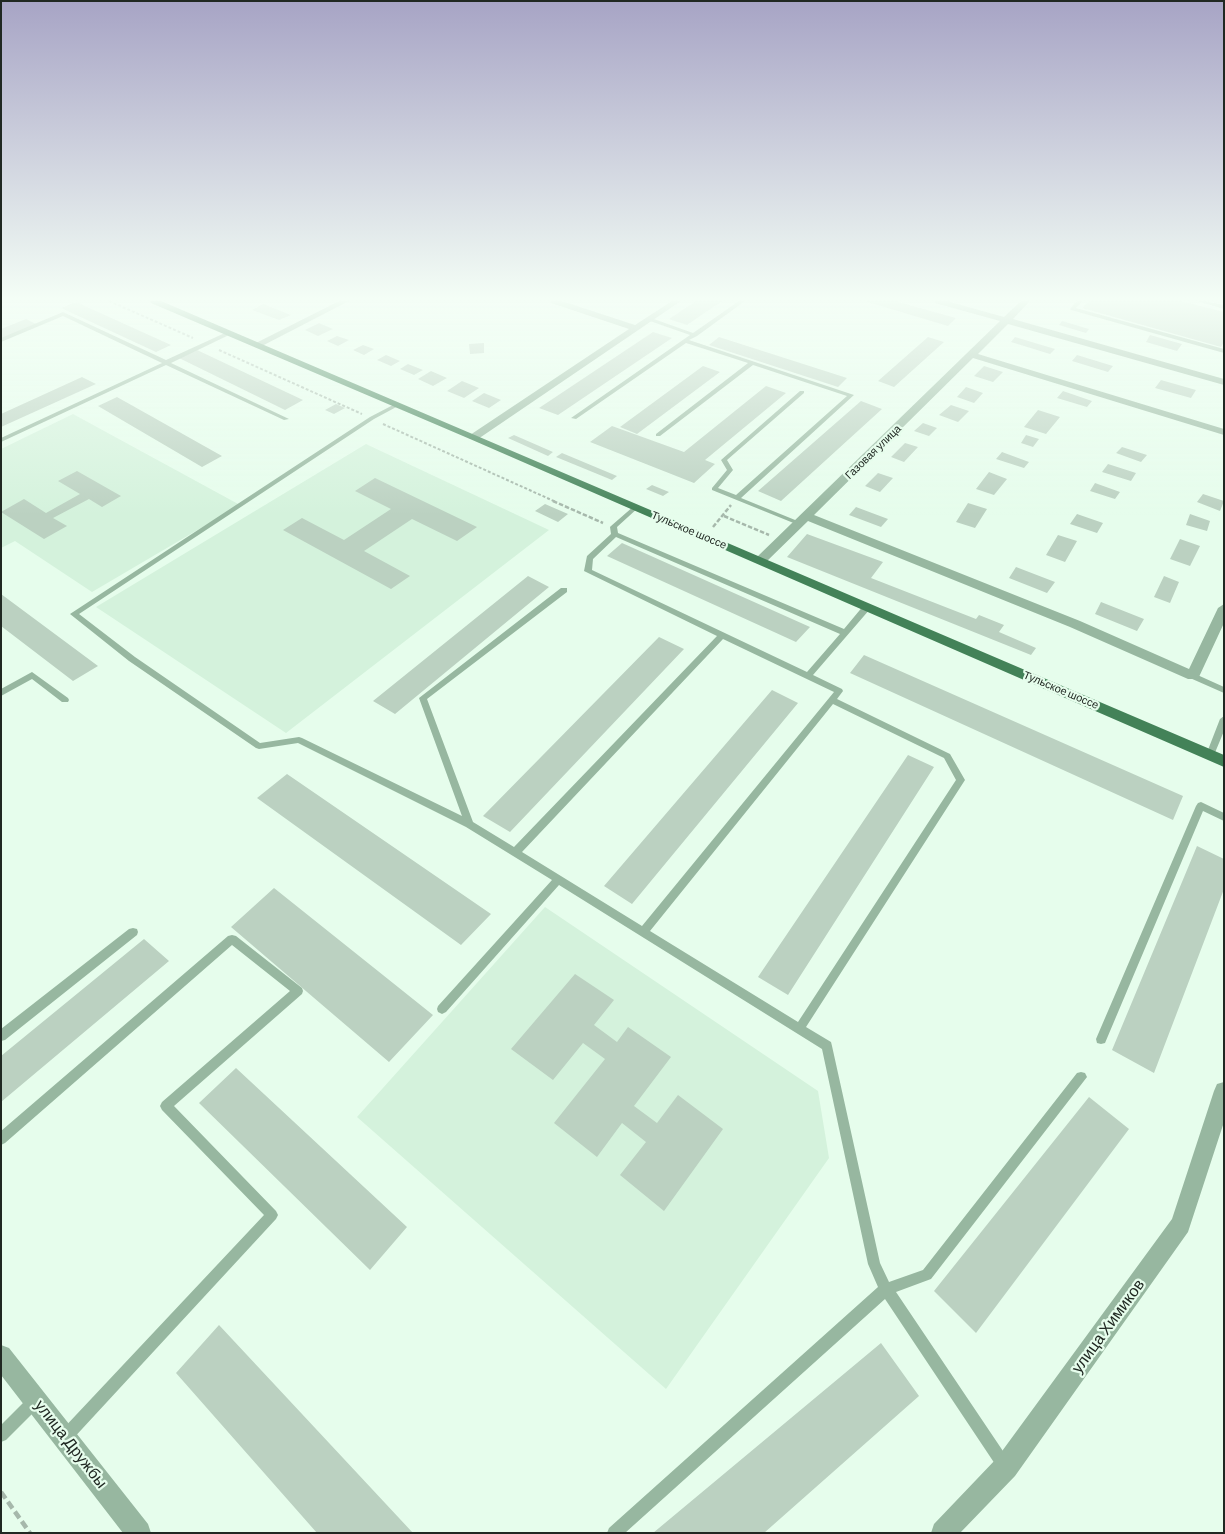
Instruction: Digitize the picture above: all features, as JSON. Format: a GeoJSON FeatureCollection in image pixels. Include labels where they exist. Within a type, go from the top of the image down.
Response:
{"type":"FeatureCollection","features":[{"type":"Feature","properties":{"kind":"main road","name":"Тульское шоссе"},"geometry":{"type":"LineString","coordinates":[[321,373],[636,506],[1224,761]]}},
{"type":"Feature","properties":{"kind":"street"},"geometry":{"type":"LineString","coordinates":[[474,437],[569,373]]}},
{"type":"Feature","properties":{"kind":"street","name":"Газовая улица"},"geometry":{"type":"LineString","coordinates":[[761,560],[954,373]]}},
{"type":"Feature","properties":{"kind":"street"},"geometry":{"type":"LineString","coordinates":[[1030,373],[1224,432]]}},
{"type":"Feature","properties":{"kind":"street"},"geometry":{"type":"LineString","coordinates":[[1193,373],[1223,381]]}},
{"type":"Feature","properties":{"kind":"street"},"geometry":{"type":"LineString","coordinates":[[803,519],[1075,624],[1193,676],[1224,608]]}},
{"type":"Feature","properties":{"kind":"street","name":"улица Химиков"},"geometry":{"type":"LineString","coordinates":[[943,1533],[1006,1467],[1181,1225],[1224,1091]]}},
{"type":"Feature","properties":{"kind":"street","name":"улица Дружбы"},"geometry":{"type":"LineString","coordinates":[[1,1356],[139,1533]]}},
{"type":"Feature","properties":{"kind":"lane"},"geometry":{"type":"LineString","coordinates":[[1,440],[144,373]]}},
{"type":"Feature","properties":{"kind":"lane"},"geometry":{"type":"LineString","coordinates":[[188,373],[286,419]]}},
{"type":"Feature","properties":{"kind":"lane"},"geometry":{"type":"LineString","coordinates":[[574,418],[640,373]]}},
{"type":"Feature","properties":{"kind":"lane"},"geometry":{"type":"LineString","coordinates":[[658,435],[739,373]]}},
{"type":"Feature","properties":{"kind":"lane"},"geometry":{"type":"LineString","coordinates":[[737,498],[851,395],[782,373]]}},
{"type":"Feature","properties":{"kind":"lane"},"geometry":{"type":"LineString","coordinates":[[802,392],[724,460],[730,470],[714,489],[803,519]]}},
{"type":"Feature","properties":{"kind":"lane"},"geometry":{"type":"LineString","coordinates":[[397,405],[372,418],[74,614],[132,659],[259,746],[299,740],[469,824],[827,1046],[874,1264],[886,1289],[1006,1467]]}},
{"type":"Feature","properties":{"kind":"lane"},"geometry":{"type":"LineString","coordinates":[[615,534],[613,527],[636,506]]}},
{"type":"Feature","properties":{"kind":"lane"},"geometry":{"type":"LineString","coordinates":[[615,534],[846,634]]}},
{"type":"Feature","properties":{"kind":"lane"},"geometry":{"type":"LineString","coordinates":[[615,534],[590,558],[588,570],[839,691],[643,932]]}},
{"type":"Feature","properties":{"kind":"lane"},"geometry":{"type":"LineString","coordinates":[[469,824],[423,698],[564,590]]}},
{"type":"Feature","properties":{"kind":"lane"},"geometry":{"type":"LineString","coordinates":[[808,676],[846,634],[867,607]]}},
{"type":"Feature","properties":{"kind":"lane"},"geometry":{"type":"LineString","coordinates":[[514,853],[722,635]]}},
{"type":"Feature","properties":{"kind":"lane"},"geometry":{"type":"LineString","coordinates":[[1,693],[32,675],[65,700]]}},
{"type":"Feature","properties":{"kind":"lane"},"geometry":{"type":"LineString","coordinates":[[1193,676],[1224,690]]}},
{"type":"Feature","properties":{"kind":"lane"},"geometry":{"type":"LineString","coordinates":[[799,1029],[961,780],[947,756],[832,700]]}},
{"type":"Feature","properties":{"kind":"lane"},"geometry":{"type":"LineString","coordinates":[[1210,755],[1224,719]]}},
{"type":"Feature","properties":{"kind":"lane"},"geometry":{"type":"LineString","coordinates":[[1101,1039],[1201,806],[1224,817]]}},
{"type":"Feature","properties":{"kind":"lane"},"geometry":{"type":"LineString","coordinates":[[442,1009],[558,880]]}},
{"type":"Feature","properties":{"kind":"lane"},"geometry":{"type":"LineString","coordinates":[[1,1036],[134,932]]}},
{"type":"Feature","properties":{"kind":"lane"},"geometry":{"type":"LineString","coordinates":[[1,1139],[232,939],[298,990],[166,1106],[272,1215],[65,1437]]}},
{"type":"Feature","properties":{"kind":"lane"},"geometry":{"type":"LineString","coordinates":[[614,1533],[886,1289],[927,1275],[1081,1077]]}},
{"type":"Feature","properties":{"kind":"lane"},"geometry":{"type":"LineString","coordinates":[[1,1435],[37,1400]]}},
{"type":"Feature","properties":{"kind":"path"},"geometry":{"type":"LineString","coordinates":[[724,516],[782,540]]}},
{"type":"Feature","properties":{"kind":"path"},"geometry":{"type":"LineString","coordinates":[[1,1492],[30,1533]]}},
{"type":"Feature","properties":{"kind":"shaded area"},"geometry":{"type":"Polygon","coordinates":[[[73,414],[240,505],[92,592],[15,541],[1,548],[1,449],[73,414]]]}},
{"type":"Feature","properties":{"kind":"shaded area"},"geometry":{"type":"Polygon","coordinates":[[[366,444],[549,530],[286,733],[96,607],[366,444]]]}},
{"type":"Feature","properties":{"kind":"shaded area"},"geometry":{"type":"Polygon","coordinates":[[[545,907],[818,1091],[829,1158],[666,1389],[357,1117],[545,907]]]}},
{"type":"Feature","properties":{"kind":"building"},"geometry":{"type":"Polygon","coordinates":[[[209,373],[245,373],[303,400],[285,410],[209,373]]]}},
{"type":"Feature","properties":{"kind":"building"},"geometry":{"type":"Polygon","coordinates":[[[428,373],[435,373],[447,378],[433,386],[418,379],[428,373]]]}},
{"type":"Feature","properties":{"kind":"building"},"geometry":{"type":"Polygon","coordinates":[[[592,373],[621,373],[558,415],[539,408],[592,373]]]}},
{"type":"Feature","properties":{"kind":"building"},"geometry":{"type":"Polygon","coordinates":[[[694,373],[719,373],[637,434],[620,427],[694,373]]]}},
{"type":"Feature","properties":{"kind":"building"},"geometry":{"type":"Polygon","coordinates":[[[794,373],[830,373],[847,378],[838,387],[794,373]]]}},
{"type":"Feature","properties":{"kind":"building"},"geometry":{"type":"Polygon","coordinates":[[[888,373],[910,373],[894,387],[878,381],[888,373]]]}},
{"type":"Feature","properties":{"kind":"building"},"geometry":{"type":"Polygon","coordinates":[[[977,373],[1002,373],[993,382],[974,376],[977,373]]]}},
{"type":"Feature","properties":{"kind":"building"},"geometry":{"type":"Polygon","coordinates":[[[82,377],[96,384],[1,427],[1,414],[82,377]]]}},
{"type":"Feature","properties":{"kind":"building"},"geometry":{"type":"Polygon","coordinates":[[[1161,380],[1196,390],[1191,398],[1155,388],[1161,380]]]}},
{"type":"Feature","properties":{"kind":"building"},"geometry":{"type":"Polygon","coordinates":[[[462,381],[479,388],[464,398],[447,391],[462,381]]]}},
{"type":"Feature","properties":{"kind":"building"},"geometry":{"type":"Polygon","coordinates":[[[766,386],[786,393],[705,460],[715,464],[694,483],[590,442],[612,426],[684,452],[766,386]]]}},
{"type":"Feature","properties":{"kind":"building"},"geometry":{"type":"Polygon","coordinates":[[[966,387],[983,393],[974,403],[957,397],[966,387]]]}},
{"type":"Feature","properties":{"kind":"building"},"geometry":{"type":"Polygon","coordinates":[[[1063,391],[1092,401],[1087,407],[1057,398],[1063,391]]]}},
{"type":"Feature","properties":{"kind":"building"},"geometry":{"type":"Polygon","coordinates":[[[484,393],[501,400],[489,408],[472,401],[484,393]]]}},
{"type":"Feature","properties":{"kind":"building"},"geometry":{"type":"Polygon","coordinates":[[[117,397],[222,456],[202,467],[98,406],[117,397]]]}},
{"type":"Feature","properties":{"kind":"building"},"geometry":{"type":"Polygon","coordinates":[[[861,401],[882,409],[781,501],[758,491],[861,401]]]}},
{"type":"Feature","properties":{"kind":"building"},"geometry":{"type":"Polygon","coordinates":[[[336,404],[345,408],[334,414],[325,410],[336,404]]]}},
{"type":"Feature","properties":{"kind":"building"},"geometry":{"type":"Polygon","coordinates":[[[951,405],[969,411],[958,422],[939,415],[951,405]]]}},
{"type":"Feature","properties":{"kind":"building"},"geometry":{"type":"Polygon","coordinates":[[[1038,410],[1060,417],[1046,434],[1024,427],[1038,410]]]}},
{"type":"Feature","properties":{"kind":"building"},"geometry":{"type":"Polygon","coordinates":[[[923,423],[937,428],[929,436],[914,431],[923,423]]]}},
{"type":"Feature","properties":{"kind":"building"},"geometry":{"type":"Polygon","coordinates":[[[514,435],[553,452],[548,456],[508,438],[514,435]]]}},
{"type":"Feature","properties":{"kind":"building"},"geometry":{"type":"Polygon","coordinates":[[[1026,435],[1039,439],[1033,447],[1021,443],[1026,435]]]}},
{"type":"Feature","properties":{"kind":"building"},"geometry":{"type":"Polygon","coordinates":[[[905,443],[918,447],[904,462],[891,457],[905,443]]]}},
{"type":"Feature","properties":{"kind":"building"},"geometry":{"type":"Polygon","coordinates":[[[1122,447],[1147,455],[1141,462],[1116,453],[1122,447]]]}},
{"type":"Feature","properties":{"kind":"building"},"geometry":{"type":"Polygon","coordinates":[[[1002,452],[1029,462],[1024,468],[996,459],[1002,452]]]}},
{"type":"Feature","properties":{"kind":"building"},"geometry":{"type":"Polygon","coordinates":[[[562,453],[617,476],[612,480],[556,457],[562,453]]]}},
{"type":"Feature","properties":{"kind":"building"},"geometry":{"type":"Polygon","coordinates":[[[1108,464],[1136,473],[1131,481],[1102,472],[1108,464]]]}},
{"type":"Feature","properties":{"kind":"building"},"geometry":{"type":"Polygon","coordinates":[[[77,471],[121,496],[102,507],[89,499],[53,518],[67,526],[44,539],[1,512],[24,499],[46,513],[80,494],[58,481],[77,471]]]}},
{"type":"Feature","properties":{"kind":"building"},"geometry":{"type":"Polygon","coordinates":[[[989,472],[1007,479],[994,495],[976,489],[989,472]]]}},
{"type":"Feature","properties":{"kind":"building"},"geometry":{"type":"Polygon","coordinates":[[[878,473],[893,478],[880,492],[865,486],[878,473]]]}},
{"type":"Feature","properties":{"kind":"building"},"geometry":{"type":"Polygon","coordinates":[[[375,478],[477,527],[457,541],[412,519],[364,551],[410,576],[391,589],[283,530],[302,518],[344,540],[391,509],[355,491],[375,478]]]}},
{"type":"Feature","properties":{"kind":"building"},"geometry":{"type":"Polygon","coordinates":[[[1095,483],[1120,492],[1115,499],[1090,491],[1095,483]]]}},
{"type":"Feature","properties":{"kind":"building"},"geometry":{"type":"Polygon","coordinates":[[[652,485],[669,492],[663,496],[646,489],[652,485]]]}},
{"type":"Feature","properties":{"kind":"building"},"geometry":{"type":"Polygon","coordinates":[[[1203,494],[1224,501],[1220,511],[1197,502],[1203,494]]]}},
{"type":"Feature","properties":{"kind":"building"},"geometry":{"type":"Polygon","coordinates":[[[968,503],[987,509],[975,528],[956,522],[968,503]]]}},
{"type":"Feature","properties":{"kind":"building"},"geometry":{"type":"Polygon","coordinates":[[[545,504],[568,514],[558,522],[535,511],[545,504]]]}},
{"type":"Feature","properties":{"kind":"building"},"geometry":{"type":"Polygon","coordinates":[[[856,507],[888,519],[881,527],[849,515],[856,507]]]}},
{"type":"Feature","properties":{"kind":"building"},"geometry":{"type":"Polygon","coordinates":[[[1077,514],[1103,523],[1097,533],[1070,524],[1077,514]]]}},
{"type":"Feature","properties":{"kind":"building"},"geometry":{"type":"Polygon","coordinates":[[[1190,514],[1210,521],[1207,531],[1186,525],[1190,514]]]}},
{"type":"Feature","properties":{"kind":"building"},"geometry":{"type":"Polygon","coordinates":[[[807,534],[883,562],[871,578],[976,619],[979,615],[1004,625],[999,632],[1036,648],[1031,655],[787,557],[807,534]]]}},
{"type":"Feature","properties":{"kind":"building"},"geometry":{"type":"Polygon","coordinates":[[[1058,535],[1077,541],[1065,562],[1046,555],[1058,535]]]}},
{"type":"Feature","properties":{"kind":"building"},"geometry":{"type":"Polygon","coordinates":[[[1180,539],[1200,546],[1190,566],[1170,559],[1180,539]]]}},
{"type":"Feature","properties":{"kind":"building"},"geometry":{"type":"Polygon","coordinates":[[[622,543],[810,627],[796,642],[607,556],[622,543]]]}},
{"type":"Feature","properties":{"kind":"building"},"geometry":{"type":"Polygon","coordinates":[[[1016,567],[1055,582],[1047,593],[1009,578],[1016,567]]]}},
{"type":"Feature","properties":{"kind":"building"},"geometry":{"type":"Polygon","coordinates":[[[528,576],[549,587],[395,714],[373,701],[528,576]]]}},
{"type":"Feature","properties":{"kind":"building"},"geometry":{"type":"Polygon","coordinates":[[[1164,576],[1179,582],[1170,603],[1154,597],[1164,576]]]}},
{"type":"Feature","properties":{"kind":"building"},"geometry":{"type":"Polygon","coordinates":[[[1,594],[98,666],[73,681],[1,626],[1,594]]]}},
{"type":"Feature","properties":{"kind":"building"},"geometry":{"type":"Polygon","coordinates":[[[1101,602],[1144,619],[1137,631],[1095,614],[1101,602]]]}},
{"type":"Feature","properties":{"kind":"building"},"geometry":{"type":"Polygon","coordinates":[[[659,637],[684,649],[510,832],[483,816],[659,637]]]}},
{"type":"Feature","properties":{"kind":"building"},"geometry":{"type":"Polygon","coordinates":[[[864,655],[1183,796],[1173,820],[850,673],[864,655]]]}},
{"type":"Feature","properties":{"kind":"building"},"geometry":{"type":"Polygon","coordinates":[[[772,690],[798,703],[632,904],[604,886],[772,690]]]}},
{"type":"Feature","properties":{"kind":"building"},"geometry":{"type":"Polygon","coordinates":[[[908,755],[934,767],[788,995],[758,977],[908,755]]]}},
{"type":"Feature","properties":{"kind":"building"},"geometry":{"type":"Polygon","coordinates":[[[287,774],[491,914],[461,945],[257,798],[287,774]]]}},
{"type":"Feature","properties":{"kind":"building"},"geometry":{"type":"Polygon","coordinates":[[[1197,846],[1224,859],[1224,889],[1154,1073],[1112,1050],[1197,846]]]}},
{"type":"Feature","properties":{"kind":"building"},"geometry":{"type":"Polygon","coordinates":[[[274,888],[433,1015],[389,1062],[231,927],[274,888]]]}},
{"type":"Feature","properties":{"kind":"building"},"geometry":{"type":"Polygon","coordinates":[[[144,939],[169,961],[1,1102],[1,1056],[144,939]]]}},
{"type":"Feature","properties":{"kind":"building"},"geometry":{"type":"Polygon","coordinates":[[[575,974],[614,1000],[594,1025],[617,1042],[628,1027],[671,1057],[634,1106],[657,1123],[678,1095],[723,1129],[664,1211],[620,1175],[646,1142],[622,1123],[597,1157],[554,1123],[605,1059],[583,1043],[553,1080],[511,1049],[575,974]]]}},
{"type":"Feature","properties":{"kind":"building"},"geometry":{"type":"Polygon","coordinates":[[[236,1068],[407,1227],[370,1270],[199,1103],[236,1068]]]}},
{"type":"Feature","properties":{"kind":"building"},"geometry":{"type":"Polygon","coordinates":[[[1089,1097],[1129,1129],[976,1333],[934,1291],[1089,1097]]]}},
{"type":"Feature","properties":{"kind":"building"},"geometry":{"type":"Polygon","coordinates":[[[219,1325],[413,1533],[317,1533],[176,1373],[219,1325]]]}},
{"type":"Feature","properties":{"kind":"building"},"geometry":{"type":"Polygon","coordinates":[[[881,1343],[919,1396],[764,1533],[653,1533],[881,1343]]]}}]}
